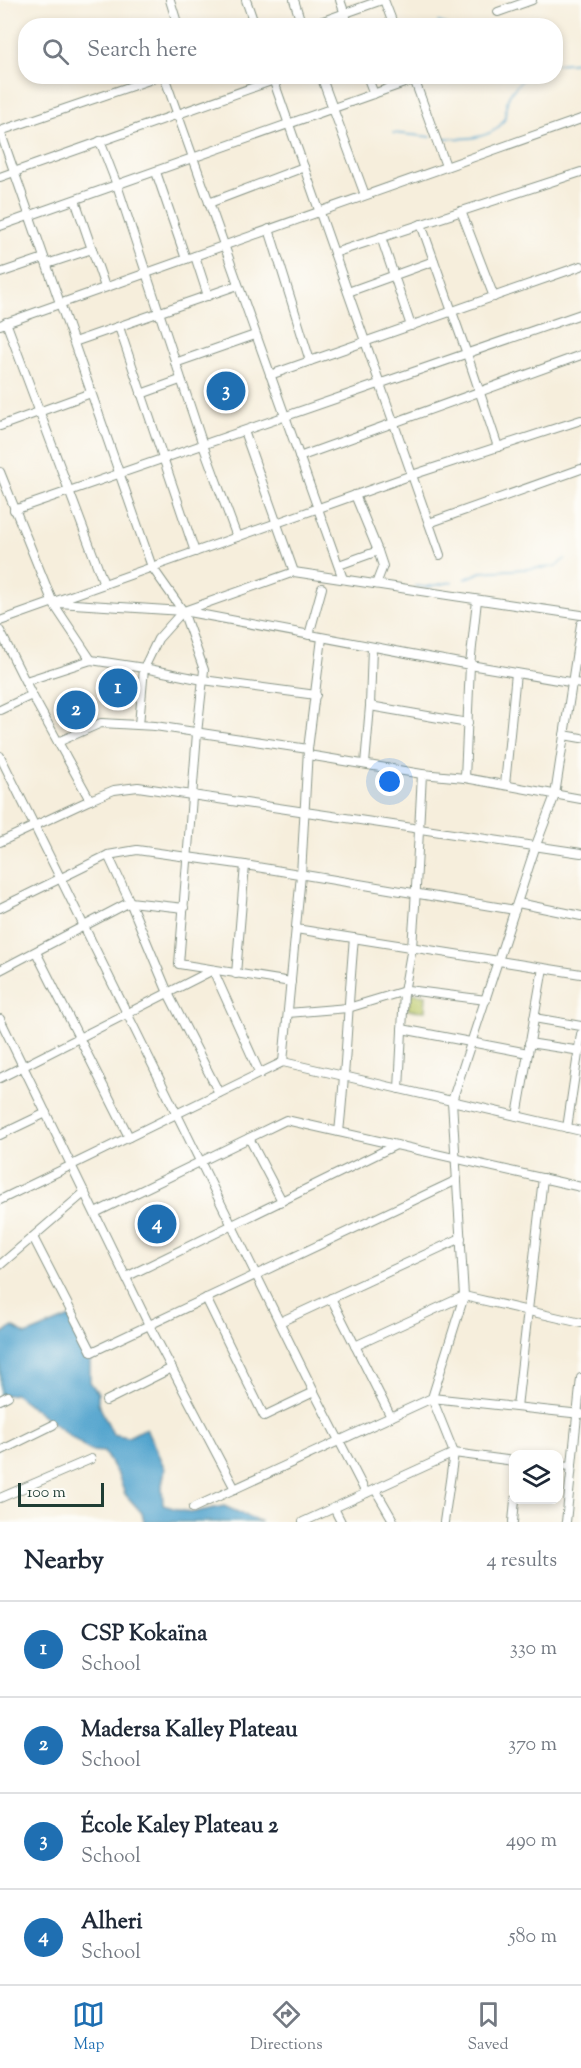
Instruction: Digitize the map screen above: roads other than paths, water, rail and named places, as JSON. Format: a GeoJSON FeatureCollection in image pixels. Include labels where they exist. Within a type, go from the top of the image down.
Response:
{"type":"FeatureCollection","features":[{"type":"Feature","properties":{"kind":"street"},"geometry":{"type":"LineString","coordinates":[[170,0],[176,18]]}},
{"type":"Feature","properties":{"kind":"street"},"geometry":{"type":"LineString","coordinates":[[246,0],[252,18]]}},
{"type":"Feature","properties":{"kind":"street"},"geometry":{"type":"LineString","coordinates":[[294,0],[300,18]]}},
{"type":"Feature","properties":{"kind":"street"},"geometry":{"type":"LineString","coordinates":[[340,0],[346,18]]}},
{"type":"Feature","properties":{"kind":"street"},"geometry":{"type":"LineString","coordinates":[[331,18],[383,0],[391,18]]}},
{"type":"Feature","properties":{"kind":"street"},"geometry":{"type":"LineString","coordinates":[[498,12],[532,0]]}},
{"type":"Feature","properties":{"kind":"street"},"geometry":{"type":"LineString","coordinates":[[138,84],[0,131],[152,567],[183,611],[204,670],[179,964],[291,982]]}},
{"type":"Feature","properties":{"kind":"street"},"geometry":{"type":"LineString","coordinates":[[165,84],[343,579]]}},
{"type":"Feature","properties":{"kind":"street"},"geometry":{"type":"LineString","coordinates":[[0,177],[257,84]]}},
{"type":"Feature","properties":{"kind":"street"},"geometry":{"type":"LineString","coordinates":[[275,84],[440,555]]}},
{"type":"Feature","properties":{"kind":"street"},"geometry":{"type":"LineString","coordinates":[[324,84],[365,195]]}},
{"type":"Feature","properties":{"kind":"street"},"geometry":{"type":"LineString","coordinates":[[371,84],[374,94]]}},
{"type":"Feature","properties":{"kind":"street"},"geometry":{"type":"LineString","coordinates":[[0,226],[399,84]]}},
{"type":"Feature","properties":{"kind":"street"},"geometry":{"type":"LineString","coordinates":[[416,84],[446,166]]}},
{"type":"Feature","properties":{"kind":"street"},"geometry":{"type":"LineString","coordinates":[[104,584],[40,412],[3,323],[581,118]]}},
{"type":"Feature","properties":{"kind":"street"},"geometry":{"type":"LineString","coordinates":[[100,141],[117,185],[180,380],[237,537]]}},
{"type":"Feature","properties":{"kind":"street"},"geometry":{"type":"LineString","coordinates":[[208,203],[304,167]]}},
{"type":"Feature","properties":{"kind":"street"},"geometry":{"type":"LineString","coordinates":[[156,172],[186,259]]}},
{"type":"Feature","properties":{"kind":"street"},"geometry":{"type":"LineString","coordinates":[[334,253],[581,172]]}},
{"type":"Feature","properties":{"kind":"street"},"geometry":{"type":"LineString","coordinates":[[75,200],[105,287]]}},
{"type":"Feature","properties":{"kind":"street"},"geometry":{"type":"LineString","coordinates":[[461,211],[494,297]]}},
{"type":"Feature","properties":{"kind":"street"},"geometry":{"type":"LineString","coordinates":[[421,224],[468,354],[498,447]]}},
{"type":"Feature","properties":{"kind":"street"},"geometry":{"type":"LineString","coordinates":[[269,229],[310,361]]}},
{"type":"Feature","properties":{"kind":"street"},"geometry":{"type":"LineString","coordinates":[[381,237],[411,326]]}},
{"type":"Feature","properties":{"kind":"street"},"geometry":{"type":"LineString","coordinates":[[0,273],[92,249]]}},
{"type":"Feature","properties":{"kind":"street"},"geometry":{"type":"LineString","coordinates":[[195,256],[208,296]]}},
{"type":"Feature","properties":{"kind":"street"},"geometry":{"type":"LineString","coordinates":[[348,292],[434,261]]}},
{"type":"Feature","properties":{"kind":"street"},"geometry":{"type":"LineString","coordinates":[[270,375],[581,266]]}},
{"type":"Feature","properties":{"kind":"street"},"geometry":{"type":"LineString","coordinates":[[74,342],[238,285]]}},
{"type":"Feature","properties":{"kind":"street"},"geometry":{"type":"LineString","coordinates":[[14,510],[581,314]]}},
{"type":"Feature","properties":{"kind":"street"},"geometry":{"type":"LineString","coordinates":[[119,327],[195,552]]}},
{"type":"Feature","properties":{"kind":"street"},"geometry":{"type":"LineString","coordinates":[[175,363],[255,335]]}},
{"type":"Feature","properties":{"kind":"street"},"geometry":{"type":"LineString","coordinates":[[298,457],[581,356]]}},
{"type":"Feature","properties":{"kind":"street"},"geometry":{"type":"LineString","coordinates":[[141,394],[180,380]]}},
{"type":"Feature","properties":{"kind":"street"},"geometry":{"type":"LineString","coordinates":[[0,426],[92,393]]}},
{"type":"Feature","properties":{"kind":"street"},"geometry":{"type":"LineString","coordinates":[[0,621],[412,475],[581,420]]}},
{"type":"Feature","properties":{"kind":"street"},"geometry":{"type":"LineString","coordinates":[[244,431],[294,572]]}},
{"type":"Feature","properties":{"kind":"street"},"geometry":{"type":"LineString","coordinates":[[429,523],[581,469]]}},
{"type":"Feature","properties":{"kind":"street"},"geometry":{"type":"LineString","coordinates":[[0,472],[2,483],[53,603],[91,660]]}},
{"type":"Feature","properties":{"kind":"street"},"geometry":{"type":"LineString","coordinates":[[355,495],[383,566],[376,584]]}},
{"type":"Feature","properties":{"kind":"street"},"geometry":{"type":"LineString","coordinates":[[339,565],[378,551]]}},
{"type":"Feature","properties":{"kind":"street"},"geometry":{"type":"LineString","coordinates":[[139,725],[144,668],[158,639],[183,611],[294,572],[581,615]]}},
{"type":"Feature","properties":{"kind":"street"},"geometry":{"type":"LineString","coordinates":[[309,635],[322,588]]}},
{"type":"Feature","properties":{"kind":"street"},"geometry":{"type":"LineString","coordinates":[[465,778],[470,665],[477,600]]}},
{"type":"Feature","properties":{"kind":"street"},"geometry":{"type":"LineString","coordinates":[[53,603],[183,611],[577,683]]}},
{"type":"Feature","properties":{"kind":"street"},"geometry":{"type":"LineString","coordinates":[[444,1522],[454,1453],[432,1398],[464,1296],[452,1101],[536,845],[555,795],[564,735],[577,683],[581,624]]}},
{"type":"Feature","properties":{"kind":"street"},"geometry":{"type":"LineString","coordinates":[[0,631],[32,695],[90,800]]}},
{"type":"Feature","properties":{"kind":"street"},"geometry":{"type":"LineString","coordinates":[[283,1062],[301,875],[308,752],[322,638]]}},
{"type":"Feature","properties":{"kind":"street"},"geometry":{"type":"LineString","coordinates":[[365,764],[372,647]]}},
{"type":"Feature","properties":{"kind":"street"},"geometry":{"type":"LineString","coordinates":[[26,681],[91,660],[203,680],[316,695]]}},
{"type":"Feature","properties":{"kind":"street"},"geometry":{"type":"LineString","coordinates":[[505,785],[516,673]]}},
{"type":"Feature","properties":{"kind":"street"},"geometry":{"type":"LineString","coordinates":[[0,710],[32,695]]}},
{"type":"Feature","properties":{"kind":"street"},"geometry":{"type":"LineString","coordinates":[[370,706],[468,723]]}},
{"type":"Feature","properties":{"kind":"street"},"geometry":{"type":"LineString","coordinates":[[58,742],[101,723],[139,725],[581,799]]}},
{"type":"Feature","properties":{"kind":"street"},"geometry":{"type":"LineString","coordinates":[[564,735],[581,738]]}},
{"type":"Feature","properties":{"kind":"street"},"geometry":{"type":"LineString","coordinates":[[0,756],[366,1493]]}},
{"type":"Feature","properties":{"kind":"street"},"geometry":{"type":"LineString","coordinates":[[399,1089],[404,992],[412,947],[416,894],[422,774]]}},
{"type":"Feature","properties":{"kind":"street"},"geometry":{"type":"LineString","coordinates":[[0,843],[90,800],[114,790],[130,788],[305,811],[581,853]]}},
{"type":"Feature","properties":{"kind":"street"},"geometry":{"type":"LineString","coordinates":[[0,908],[108,855],[137,850],[245,865],[416,894],[581,916]]}},
{"type":"Feature","properties":{"kind":"street"},"geometry":{"type":"LineString","coordinates":[[108,855],[168,993],[219,1093]]}},
{"type":"Feature","properties":{"kind":"street"},"geometry":{"type":"LineString","coordinates":[[236,974],[245,865]]}},
{"type":"Feature","properties":{"kind":"street"},"geometry":{"type":"LineString","coordinates":[[0,970],[130,902],[183,908]]}},
{"type":"Feature","properties":{"kind":"street"},"geometry":{"type":"LineString","coordinates":[[296,929],[581,974]]}},
{"type":"Feature","properties":{"kind":"street"},"geometry":{"type":"LineString","coordinates":[[339,1132],[354,938]]}},
{"type":"Feature","properties":{"kind":"street"},"geometry":{"type":"LineString","coordinates":[[36,952],[129,1137]]}},
{"type":"Feature","properties":{"kind":"street"},"geometry":{"type":"LineString","coordinates":[[516,1116],[543,968]]}},
{"type":"Feature","properties":{"kind":"street"},"geometry":{"type":"LineString","coordinates":[[0,1078],[213,970]]}},
{"type":"Feature","properties":{"kind":"street"},"geometry":{"type":"LineString","coordinates":[[213,970],[260,1074]]}},
{"type":"Feature","properties":{"kind":"street"},"geometry":{"type":"LineString","coordinates":[[288,1013],[348,1008],[408,990],[486,999]]}},
{"type":"Feature","properties":{"kind":"street"},"geometry":{"type":"LineString","coordinates":[[534,1018],[581,1026]]}},
{"type":"Feature","properties":{"kind":"street"},"geometry":{"type":"LineString","coordinates":[[0,1019],[149,1325],[235,1489]]}},
{"type":"Feature","properties":{"kind":"street"},"geometry":{"type":"LineString","coordinates":[[402,1029],[528,1053]]}},
{"type":"Feature","properties":{"kind":"street"},"geometry":{"type":"LineString","coordinates":[[567,1128],[581,1034]]}},
{"type":"Feature","properties":{"kind":"street"},"geometry":{"type":"LineString","coordinates":[[529,1043],[580,1051]]}},
{"type":"Feature","properties":{"kind":"street"},"geometry":{"type":"LineString","coordinates":[[0,1200],[283,1062],[581,1131]]}},
{"type":"Feature","properties":{"kind":"street"},"geometry":{"type":"LineString","coordinates":[[0,1135],[46,1113]]}},
{"type":"Feature","properties":{"kind":"street"},"geometry":{"type":"LineString","coordinates":[[95,1213],[286,1120],[581,1186]]}},
{"type":"Feature","properties":{"kind":"street"},"geometry":{"type":"LineString","coordinates":[[249,1138],[282,1201]]}},
{"type":"Feature","properties":{"kind":"street"},"geometry":{"type":"LineString","coordinates":[[126,1277],[396,1145]]}},
{"type":"Feature","properties":{"kind":"street"},"geometry":{"type":"LineString","coordinates":[[517,1407],[543,1178]]}},
{"type":"Feature","properties":{"kind":"street"},"geometry":{"type":"LineString","coordinates":[[33,1237],[92,1352],[457,1180]]}},
{"type":"Feature","properties":{"kind":"street"},"geometry":{"type":"LineString","coordinates":[[0,1265],[85,1192]]}},
{"type":"Feature","properties":{"kind":"street"},"geometry":{"type":"LineString","coordinates":[[280,1322],[461,1238]]}},
{"type":"Feature","properties":{"kind":"street"},"geometry":{"type":"LineString","coordinates":[[355,1346],[464,1296],[581,1323]]}},
{"type":"Feature","properties":{"kind":"street"},"geometry":{"type":"LineString","coordinates":[[206,1298],[264,1416],[314,1392]]}},
{"type":"Feature","properties":{"kind":"street"},"geometry":{"type":"LineString","coordinates":[[331,1298],[391,1417]]}},
{"type":"Feature","properties":{"kind":"street"},"geometry":{"type":"LineString","coordinates":[[106,1401],[172,1368]]}},
{"type":"Feature","properties":{"kind":"street"},"geometry":{"type":"LineString","coordinates":[[566,1522],[581,1378]]}},
{"type":"Feature","properties":{"kind":"street"},"geometry":{"type":"LineString","coordinates":[[192,1508],[432,1398],[579,1414]]}},
{"type":"Feature","properties":{"kind":"street"},"geometry":{"type":"LineString","coordinates":[[0,1451],[53,1425]]}},
{"type":"Feature","properties":{"kind":"street"},"geometry":{"type":"LineString","coordinates":[[303,1522],[454,1453],[509,1460]]}},
{"type":"Feature","properties":{"kind":"street"},"geometry":{"type":"LineString","coordinates":[[0,1498],[91,1459]]}},
{"type":"Feature","properties":{"kind":"street"},"geometry":{"type":"LineString","coordinates":[[563,1465],[572,1466]]}},
{"type":"Feature","properties":{"kind":"street"},"geometry":{"type":"LineString","coordinates":[[375,1489],[394,1522]]}},
{"type":"Feature","properties":{"kind":"street"},"geometry":{"type":"LineString","coordinates":[[513,1522],[515,1504]]}},
{"type":"Feature","properties":{"kind":"street"},"geometry":{"type":"LineString","coordinates":[[334,1508],[341,1522]]}},
{"type":"Feature","properties":{"kind":"water"},"geometry":{"type":"Polygon","coordinates":[[[70,1317],[90,1354],[90,1382],[98,1393],[98,1403],[113,1434],[128,1437],[146,1428],[165,1469],[162,1485],[163,1505],[190,1513],[224,1506],[261,1522],[144,1522],[142,1513],[125,1494],[119,1477],[104,1452],[90,1451],[15,1394],[0,1396],[0,1335],[13,1327],[26,1335],[70,1317]]]}},
{"type":"Feature","properties":{"kind":"waterway"},"geometry":{"type":"LineString","coordinates":[[563,63],[581,62]]}},
{"type":"Feature","properties":{"kind":"waterway"},"geometry":{"type":"LineString","coordinates":[[439,138],[475,137],[492,132],[504,120],[506,104],[519,84]]}},
{"type":"Feature","properties":{"kind":"waterway"},"geometry":{"type":"LineString","coordinates":[[393,133],[431,137]]}},
{"type":"Feature","properties":{"kind":"waterway"},"geometry":{"type":"LineString","coordinates":[[465,579],[481,572],[554,567],[565,559]]}},
{"type":"Feature","properties":{"kind":"waterway"},"geometry":{"type":"LineString","coordinates":[[415,586],[426,587],[452,582]]}},
{"type":"Feature","properties":{"kind":"place","name":"École Kaley Plateau 2"},"geometry":{"type":"Point","coordinates":[226,391]}},
{"type":"Feature","properties":{"kind":"place","name":"CSP Kokaïna"},"geometry":{"type":"Point","coordinates":[118,688]}},
{"type":"Feature","properties":{"kind":"place","name":"Madersa Kalley Plateau"},"geometry":{"type":"Point","coordinates":[76,710]}},
{"type":"Feature","properties":{"kind":"place","name":"Alheri"},"geometry":{"type":"Point","coordinates":[157,1224]}}]}
